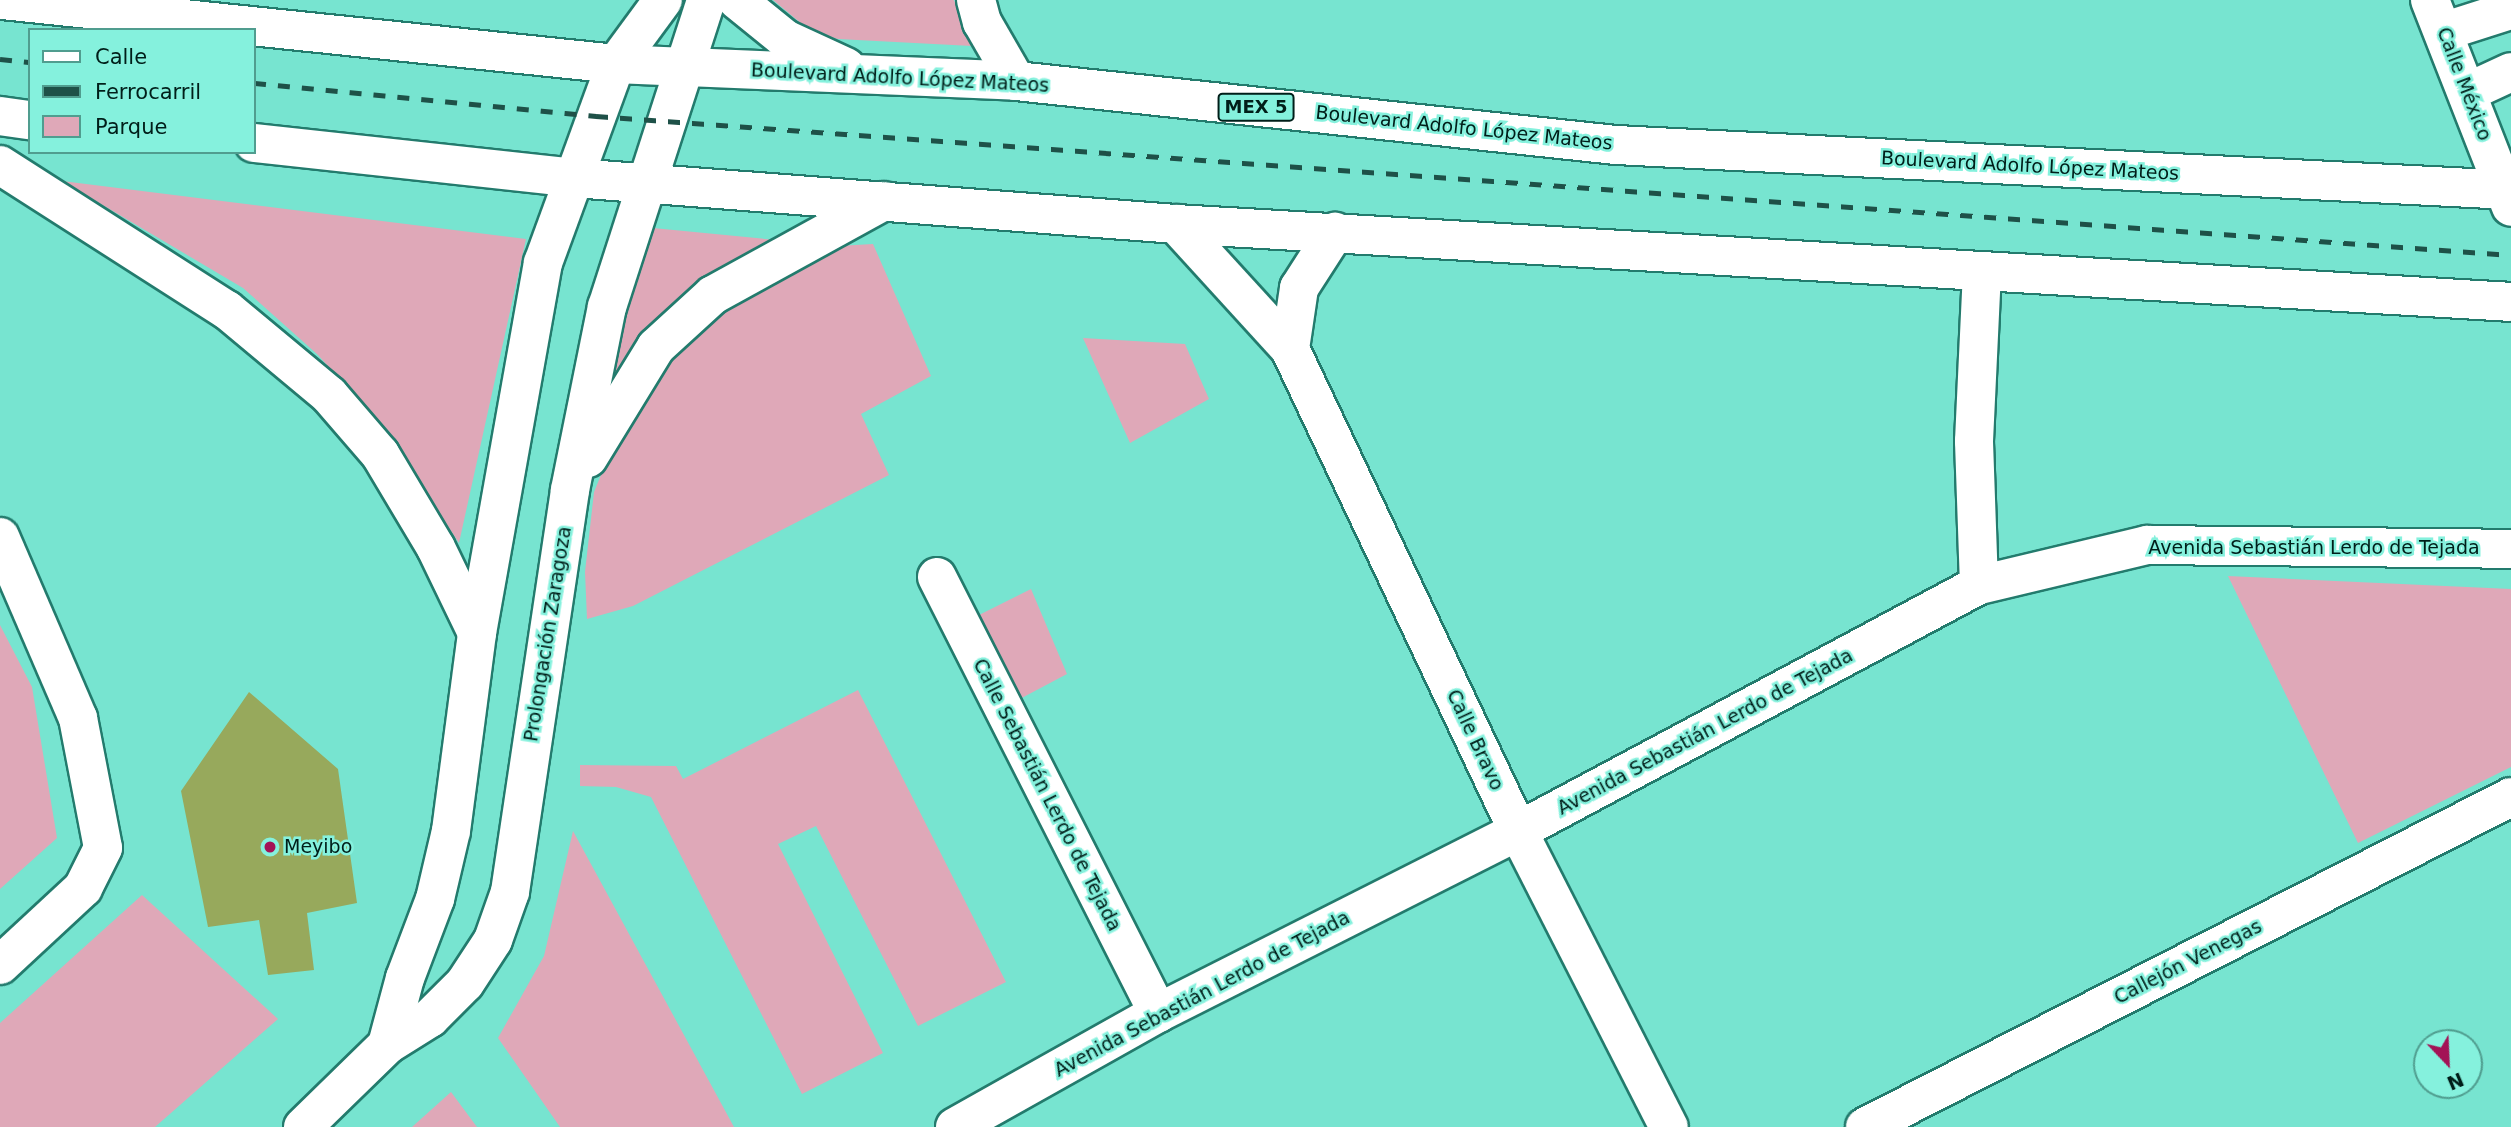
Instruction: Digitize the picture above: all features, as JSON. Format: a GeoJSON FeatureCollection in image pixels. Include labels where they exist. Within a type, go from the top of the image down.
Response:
{"type":"FeatureCollection","features":[{"type":"Feature","properties":{"kind":"main road","name":"Boulevard Adolfo López Mateos"},"geometry":{"type":"LineString","coordinates":[[2,0],[616,64],[1016,81],[1616,145],[2509,196]]}},
{"type":"Feature","properties":{"kind":"main road"},"geometry":{"type":"LineString","coordinates":[[387,1045],[404,978],[435,899],[451,831],[477,633],[543,263],[616,64],[663,0]]}},
{"type":"Feature","properties":{"kind":"main road","name":"Prolongación Zaragoza"},"geometry":{"type":"LineString","coordinates":[[303,1127],[387,1045],[430,1018],[465,983],[493,940],[510,892],[570,490],[607,307],[687,67],[706,0]]}},
{"type":"Feature","properties":{"kind":"main road"},"geometry":{"type":"LineString","coordinates":[[737,0],[785,39],[863,75]]}},
{"type":"Feature","properties":{"kind":"main road"},"geometry":{"type":"LineString","coordinates":[[976,0],[982,22],[1016,81]]}},
{"type":"Feature","properties":{"kind":"main road"},"geometry":{"type":"LineString","coordinates":[[2438,16],[2511,10]]}},
{"type":"Feature","properties":{"kind":"main road","name":"Calle México"},"geometry":{"type":"LineString","coordinates":[[2438,16],[2509,196]]}},
{"type":"Feature","properties":{"kind":"main road"},"geometry":{"type":"LineString","coordinates":[[2468,92],[2511,72]]}},
{"type":"Feature","properties":{"kind":"main road"},"geometry":{"type":"LineString","coordinates":[[0,116],[28,120]]}},
{"type":"Feature","properties":{"kind":"main road"},"geometry":{"type":"LineString","coordinates":[[256,144],[574,178],[1176,224],[2511,302]]}},
{"type":"Feature","properties":{"kind":"main road"},"geometry":{"type":"LineString","coordinates":[[0,165],[227,310],[329,395],[380,454],[436,548],[477,633]]}},
{"type":"Feature","properties":{"kind":"main road"},"geometry":{"type":"LineString","coordinates":[[570,490],[622,396],[656,347],[713,295],[884,201]]}},
{"type":"Feature","properties":{"kind":"main road","name":"Calle Bravo"},"geometry":{"type":"LineString","coordinates":[[1176,224],[1290,349],[1518,831],[1668,1127]]}},
{"type":"Feature","properties":{"kind":"main road"},"geometry":{"type":"LineString","coordinates":[[1290,349],[1298,288],[1335,232]]}},
{"type":"Feature","properties":{"kind":"main road"},"geometry":{"type":"LineString","coordinates":[[1979,585],[1975,441],[1982,272]]}},
{"type":"Feature","properties":{"kind":"main road"},"geometry":{"type":"LineString","coordinates":[[0,537],[78,719],[103,848],[83,888],[36,936],[0,965]]}},
{"type":"Feature","properties":{"kind":"main road","name":"Avenida Sebastián Lerdo de Tejada"},"geometry":{"type":"LineString","coordinates":[[955,1127],[1157,1013],[1518,831],[1979,585],[2147,545],[2511,549]]}},
{"type":"Feature","properties":{"kind":"main road","name":"Calle Sebastián Lerdo de Tejada"},"geometry":{"type":"LineString","coordinates":[[937,577],[1157,1013]]}},
{"type":"Feature","properties":{"kind":"main road","name":"Callejón Venegas"},"geometry":{"type":"LineString","coordinates":[[1866,1127],[2511,797]]}},
{"type":"Feature","properties":{"kind":"green space"},"geometry":{"type":"Polygon","coordinates":[[[773,0],[954,0],[972,46],[838,39],[809,30],[773,0]]]}},
{"type":"Feature","properties":{"kind":"green space"},"geometry":{"type":"Polygon","coordinates":[[[62,181],[526,239],[459,543],[382,427],[318,355],[243,288],[62,181]]]}},
{"type":"Feature","properties":{"kind":"green space"},"geometry":{"type":"Polygon","coordinates":[[[653,228],[776,240],[710,276],[598,405],[653,228]]]}},
{"type":"Feature","properties":{"kind":"green space"},"geometry":{"type":"Polygon","coordinates":[[[873,244],[931,376],[861,414],[889,475],[633,606],[587,619],[585,572],[594,492],[619,431],[661,367],[713,318],[763,287],[838,246],[873,244]]]}},
{"type":"Feature","properties":{"kind":"green space"},"geometry":{"type":"Polygon","coordinates":[[[1083,338],[1185,344],[1209,399],[1130,443],[1083,338]]]}},
{"type":"Feature","properties":{"kind":"green space"},"geometry":{"type":"Polygon","coordinates":[[[2228,576],[2511,589],[2511,767],[2358,843],[2228,576]]]}},
{"type":"Feature","properties":{"kind":"green space"},"geometry":{"type":"Polygon","coordinates":[[[1031,589],[1067,674],[1003,708],[965,622],[1031,589]]]}},
{"type":"Feature","properties":{"kind":"green space"},"geometry":{"type":"Polygon","coordinates":[[[0,625],[32,687],[57,838],[0,889],[0,625]]]}},
{"type":"Feature","properties":{"kind":"green space"},"geometry":{"type":"Polygon","coordinates":[[[858,690],[1006,982],[918,1026],[816,826],[778,844],[883,1053],[802,1094],[651,797],[616,787],[580,786],[580,765],[676,766],[683,779],[858,690]]]}},
{"type":"Feature","properties":{"kind":"green space"},"geometry":{"type":"Polygon","coordinates":[[[573,831],[734,1127],[560,1127],[498,1038],[544,956],[573,831]]]}},
{"type":"Feature","properties":{"kind":"green space"},"geometry":{"type":"Polygon","coordinates":[[[142,895],[278,1019],[155,1127],[0,1127],[0,1023],[142,895]]]}},
{"type":"Feature","properties":{"kind":"green space"},"geometry":{"type":"Polygon","coordinates":[[[451,1092],[477,1127],[412,1127],[451,1092]]]}},
{"type":"Feature","properties":{"kind":"building","name":"Meyibo"},"geometry":{"type":"Polygon","coordinates":[[[249,692],[338,769],[357,903],[307,913],[314,970],[268,975],[259,920],[208,927],[181,791],[249,692]]]}},
{"type":"Feature","properties":{"kind":"railway"},"geometry":{"type":"LineString","coordinates":[[0,59],[28,62]]}},
{"type":"Feature","properties":{"kind":"railway"},"geometry":{"type":"LineString","coordinates":[[256,83],[596,116],[2511,255]]}},
{"type":"Feature","properties":{"kind":"place","name":"Meyibo"},"geometry":{"type":"Point","coordinates":[270,847]}}]}
